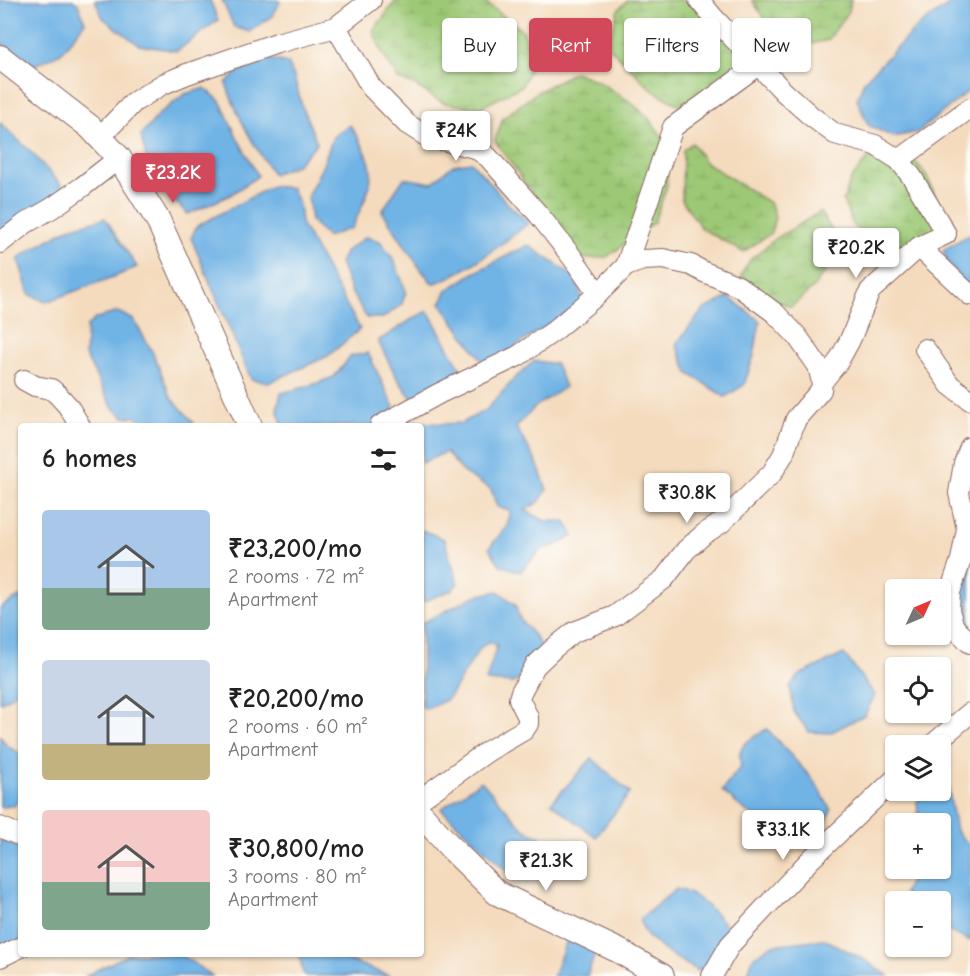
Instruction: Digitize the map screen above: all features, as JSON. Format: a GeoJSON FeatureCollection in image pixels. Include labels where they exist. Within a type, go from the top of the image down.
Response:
{"type":"FeatureCollection","features":[{"type":"Feature","properties":{"kind":"street"},"geometry":{"type":"LineString","coordinates":[[100,137],[134,102],[163,84],[266,47],[336,27],[371,0]]}},
{"type":"Feature","properties":{"kind":"street"},"geometry":{"type":"LineString","coordinates":[[699,0],[732,37]]}},
{"type":"Feature","properties":{"kind":"street"},"geometry":{"type":"LineString","coordinates":[[336,27],[371,87],[407,124],[426,136],[475,148],[488,157],[539,215],[598,294]]}},
{"type":"Feature","properties":{"kind":"street"},"geometry":{"type":"LineString","coordinates":[[0,57],[90,127],[119,158],[159,220],[249,423]]}},
{"type":"Feature","properties":{"kind":"street"},"geometry":{"type":"LineString","coordinates":[[626,266],[673,127],[748,72]]}},
{"type":"Feature","properties":{"kind":"street"},"geometry":{"type":"LineString","coordinates":[[765,72],[811,117],[835,134],[875,145],[899,160],[912,177],[946,234],[919,246],[870,291],[850,340],[838,362],[822,382]]}},
{"type":"Feature","properties":{"kind":"street"},"geometry":{"type":"LineString","coordinates":[[899,160],[970,108]]}},
{"type":"Feature","properties":{"kind":"street"},"geometry":{"type":"LineString","coordinates":[[0,243],[26,223],[82,187],[119,158]]}},
{"type":"Feature","properties":{"kind":"street"},"geometry":{"type":"LineString","coordinates":[[919,246],[970,295]]}},
{"type":"Feature","properties":{"kind":"street"},"geometry":{"type":"LineString","coordinates":[[385,423],[440,393],[518,356],[554,331],[598,294],[626,266],[643,260],[663,259],[691,265],[738,286],[775,313],[798,336],[818,366],[822,382],[821,390],[796,419],[783,455],[772,473],[721,523],[686,550],[664,579],[615,616],[574,632],[554,648],[535,666],[521,692],[519,699],[528,717],[528,724],[524,730],[488,751],[424,797]]}},
{"type":"Feature","properties":{"kind":"street"},"geometry":{"type":"LineString","coordinates":[[925,349],[950,385],[970,400]]}},
{"type":"Feature","properties":{"kind":"street"},"geometry":{"type":"LineString","coordinates":[[24,380],[35,386],[51,389],[68,406],[78,423]]}},
{"type":"Feature","properties":{"kind":"street"},"geometry":{"type":"LineString","coordinates":[[970,447],[964,463],[959,493],[967,529],[961,560],[950,592],[949,610],[954,627],[970,643]]}},
{"type":"Feature","properties":{"kind":"street"},"geometry":{"type":"LineString","coordinates":[[944,735],[970,713]]}},
{"type":"Feature","properties":{"kind":"street"},"geometry":{"type":"LineString","coordinates":[[712,976],[730,945],[811,859],[885,788]]}},
{"type":"Feature","properties":{"kind":"street"},"geometry":{"type":"LineString","coordinates":[[424,817],[451,848],[497,893],[619,951],[662,976]]}},
{"type":"Feature","properties":{"kind":"street"},"geometry":{"type":"LineString","coordinates":[[0,827],[18,835]]}},
{"type":"Feature","properties":{"kind":"street"},"geometry":{"type":"LineString","coordinates":[[0,957],[18,948]]}},
{"type":"Feature","properties":{"kind":"green space"},"geometry":{"type":"Polygon","coordinates":[[[398,0],[481,0],[485,2],[506,18],[442,18],[442,72],[517,72],[517,26],[523,31],[529,49],[529,70],[522,86],[480,108],[443,103],[414,85],[398,79],[373,31],[398,0]]]}},
{"type":"Feature","properties":{"kind":"green space"},"geometry":{"type":"Polygon","coordinates":[[[628,0],[693,0],[713,18],[624,18],[624,62],[612,50],[612,32],[618,10],[628,0]]]}},
{"type":"Feature","properties":{"kind":"green space"},"geometry":{"type":"Polygon","coordinates":[[[752,0],[851,0],[849,11],[828,40],[811,44],[811,18],[764,18],[752,0]]]}},
{"type":"Feature","properties":{"kind":"green space"},"geometry":{"type":"Polygon","coordinates":[[[720,24],[732,34],[732,72],[754,72],[749,86],[684,108],[652,90],[634,72],[720,72],[720,24]]]}},
{"type":"Feature","properties":{"kind":"green space"},"geometry":{"type":"Polygon","coordinates":[[[574,72],[598,81],[629,101],[647,116],[665,140],[667,186],[654,222],[607,257],[579,259],[495,141],[503,118],[536,93],[574,72]]]}},
{"type":"Feature","properties":{"kind":"green space"},"geometry":{"type":"Polygon","coordinates":[[[692,143],[705,162],[771,204],[775,217],[771,233],[743,252],[701,228],[682,200],[683,150],[692,143]]]}},
{"type":"Feature","properties":{"kind":"green space"},"geometry":{"type":"Polygon","coordinates":[[[886,153],[910,159],[923,171],[933,190],[943,230],[908,257],[884,251],[853,225],[843,200],[851,179],[869,157],[886,153]]]}},
{"type":"Feature","properties":{"kind":"green space"},"geometry":{"type":"Polygon","coordinates":[[[820,212],[843,247],[813,288],[791,307],[759,294],[741,275],[750,260],[775,239],[820,212]]]}},
{"type":"Feature","properties":{"kind":"water"},"geometry":{"type":"Polygon","coordinates":[[[0,0],[73,0],[78,4],[85,22],[61,53],[35,65],[0,43],[0,0]]]}},
{"type":"Feature","properties":{"kind":"water"},"geometry":{"type":"Polygon","coordinates":[[[95,0],[210,0],[218,20],[177,51],[139,45],[103,18],[95,0]]]}},
{"type":"Feature","properties":{"kind":"water"},"geometry":{"type":"Polygon","coordinates":[[[222,0],[279,0],[280,2],[272,16],[249,32],[234,27],[222,0]]]}},
{"type":"Feature","properties":{"kind":"water"},"geometry":{"type":"Polygon","coordinates":[[[956,0],[970,0],[970,90],[918,132],[893,137],[868,125],[857,99],[864,81],[917,27],[956,0]]]}},
{"type":"Feature","properties":{"kind":"water"},"geometry":{"type":"Polygon","coordinates":[[[269,59],[288,63],[317,143],[296,165],[273,174],[246,130],[226,83],[238,72],[269,59]]]}},
{"type":"Feature","properties":{"kind":"water"},"geometry":{"type":"Polygon","coordinates":[[[205,88],[220,101],[258,176],[230,195],[188,214],[169,196],[147,162],[141,136],[159,114],[185,94],[205,88]]]}},
{"type":"Feature","properties":{"kind":"water"},"geometry":{"type":"Polygon","coordinates":[[[0,123],[64,188],[0,245],[0,123]]]}},
{"type":"Feature","properties":{"kind":"water"},"geometry":{"type":"Polygon","coordinates":[[[350,125],[371,167],[370,185],[352,228],[327,237],[311,221],[308,195],[323,165],[333,137],[350,125]]]}},
{"type":"Feature","properties":{"kind":"water"},"geometry":{"type":"Polygon","coordinates":[[[471,162],[505,201],[529,223],[471,265],[433,284],[382,211],[404,178],[432,183],[453,165],[471,162]]]}},
{"type":"Feature","properties":{"kind":"water"},"geometry":{"type":"Polygon","coordinates":[[[272,186],[291,188],[299,204],[301,223],[360,329],[328,356],[268,383],[251,379],[191,238],[197,226],[272,186]]]}},
{"type":"Feature","properties":{"kind":"water"},"geometry":{"type":"Polygon","coordinates":[[[105,218],[137,267],[46,302],[29,294],[18,258],[69,228],[105,218]]]}},
{"type":"Feature","properties":{"kind":"water"},"geometry":{"type":"Polygon","coordinates":[[[970,234],[970,291],[948,263],[943,250],[970,234]]]}},
{"type":"Feature","properties":{"kind":"water"},"geometry":{"type":"Polygon","coordinates":[[[366,237],[380,241],[394,260],[406,291],[402,304],[383,318],[367,318],[351,292],[340,263],[346,251],[366,237]]]}},
{"type":"Feature","properties":{"kind":"water"},"geometry":{"type":"Polygon","coordinates":[[[528,245],[576,278],[583,302],[486,366],[441,304],[446,291],[472,274],[528,245]]]}},
{"type":"Feature","properties":{"kind":"water"},"geometry":{"type":"Polygon","coordinates":[[[729,297],[760,321],[754,355],[744,385],[725,397],[688,373],[676,344],[703,310],[729,297]]]}},
{"type":"Feature","properties":{"kind":"water"},"geometry":{"type":"Polygon","coordinates":[[[428,311],[463,373],[416,404],[397,378],[378,341],[428,311]]]}},
{"type":"Feature","properties":{"kind":"water"},"geometry":{"type":"Polygon","coordinates":[[[118,312],[134,320],[152,351],[171,397],[194,423],[140,423],[137,417],[124,417],[112,407],[85,355],[87,326],[95,319],[118,312]]]}},
{"type":"Feature","properties":{"kind":"water"},"geometry":{"type":"Polygon","coordinates":[[[368,353],[394,407],[387,420],[381,423],[282,423],[277,409],[281,393],[334,377],[351,356],[368,353]]]}},
{"type":"Feature","properties":{"kind":"water"},"geometry":{"type":"Polygon","coordinates":[[[534,361],[556,364],[565,387],[535,407],[516,427],[537,463],[547,490],[539,502],[525,510],[545,521],[565,521],[574,536],[541,550],[520,572],[500,565],[489,548],[507,526],[511,511],[497,507],[491,489],[464,473],[446,452],[424,462],[424,423],[408,423],[410,421],[462,423],[486,410],[534,361]]]}},
{"type":"Feature","properties":{"kind":"water"},"geometry":{"type":"Polygon","coordinates":[[[424,531],[444,539],[458,583],[452,590],[424,601],[424,531]]]}},
{"type":"Feature","properties":{"kind":"water"},"geometry":{"type":"Polygon","coordinates":[[[970,557],[970,635],[955,613],[956,590],[970,557]]]}},
{"type":"Feature","properties":{"kind":"water"},"geometry":{"type":"Polygon","coordinates":[[[498,591],[516,605],[519,618],[543,651],[529,673],[513,683],[486,681],[497,645],[489,642],[481,647],[447,700],[426,709],[424,708],[424,622],[475,596],[498,591]]]}},
{"type":"Feature","properties":{"kind":"water"},"geometry":{"type":"Polygon","coordinates":[[[18,598],[18,691],[2,702],[0,702],[0,608],[18,598]]]}},
{"type":"Feature","properties":{"kind":"water"},"geometry":{"type":"Polygon","coordinates":[[[844,654],[875,695],[865,715],[830,733],[809,732],[794,712],[790,686],[801,674],[844,654]]]}},
{"type":"Feature","properties":{"kind":"water"},"geometry":{"type":"Polygon","coordinates":[[[767,729],[815,782],[831,810],[825,824],[801,841],[759,820],[722,791],[741,766],[742,747],[750,739],[767,729]]]}},
{"type":"Feature","properties":{"kind":"water"},"geometry":{"type":"Polygon","coordinates":[[[0,736],[7,746],[18,752],[18,801],[14,806],[0,807],[0,736]]]}},
{"type":"Feature","properties":{"kind":"water"},"geometry":{"type":"Polygon","coordinates":[[[592,758],[630,793],[596,837],[551,803],[592,758]]]}},
{"type":"Feature","properties":{"kind":"water"},"geometry":{"type":"Polygon","coordinates":[[[481,781],[525,830],[540,836],[531,860],[508,872],[441,809],[481,781]]]}},
{"type":"Feature","properties":{"kind":"water"},"geometry":{"type":"Polygon","coordinates":[[[917,801],[951,801],[956,831],[970,846],[970,941],[951,932],[951,891],[905,891],[911,879],[951,879],[951,813],[918,813],[917,801]]]}},
{"type":"Feature","properties":{"kind":"water"},"geometry":{"type":"Polygon","coordinates":[[[0,840],[18,847],[18,941],[0,950],[0,840]]]}},
{"type":"Feature","properties":{"kind":"water"},"geometry":{"type":"Polygon","coordinates":[[[676,889],[699,899],[730,929],[716,957],[698,971],[669,954],[647,936],[639,920],[676,889]]]}},
{"type":"Feature","properties":{"kind":"water"},"geometry":{"type":"Polygon","coordinates":[[[568,937],[596,951],[587,976],[553,976],[568,937]]]}},
{"type":"Feature","properties":{"kind":"water"},"geometry":{"type":"Polygon","coordinates":[[[824,939],[863,959],[889,976],[747,976],[753,958],[771,945],[824,939]]]}},
{"type":"Feature","properties":{"kind":"water"},"geometry":{"type":"Polygon","coordinates":[[[123,957],[184,957],[212,976],[85,976],[123,957]]]}},
{"type":"Feature","properties":{"kind":"water"},"geometry":{"type":"Polygon","coordinates":[[[341,957],[390,976],[307,976],[303,973],[300,958],[341,957]]]}}]}
